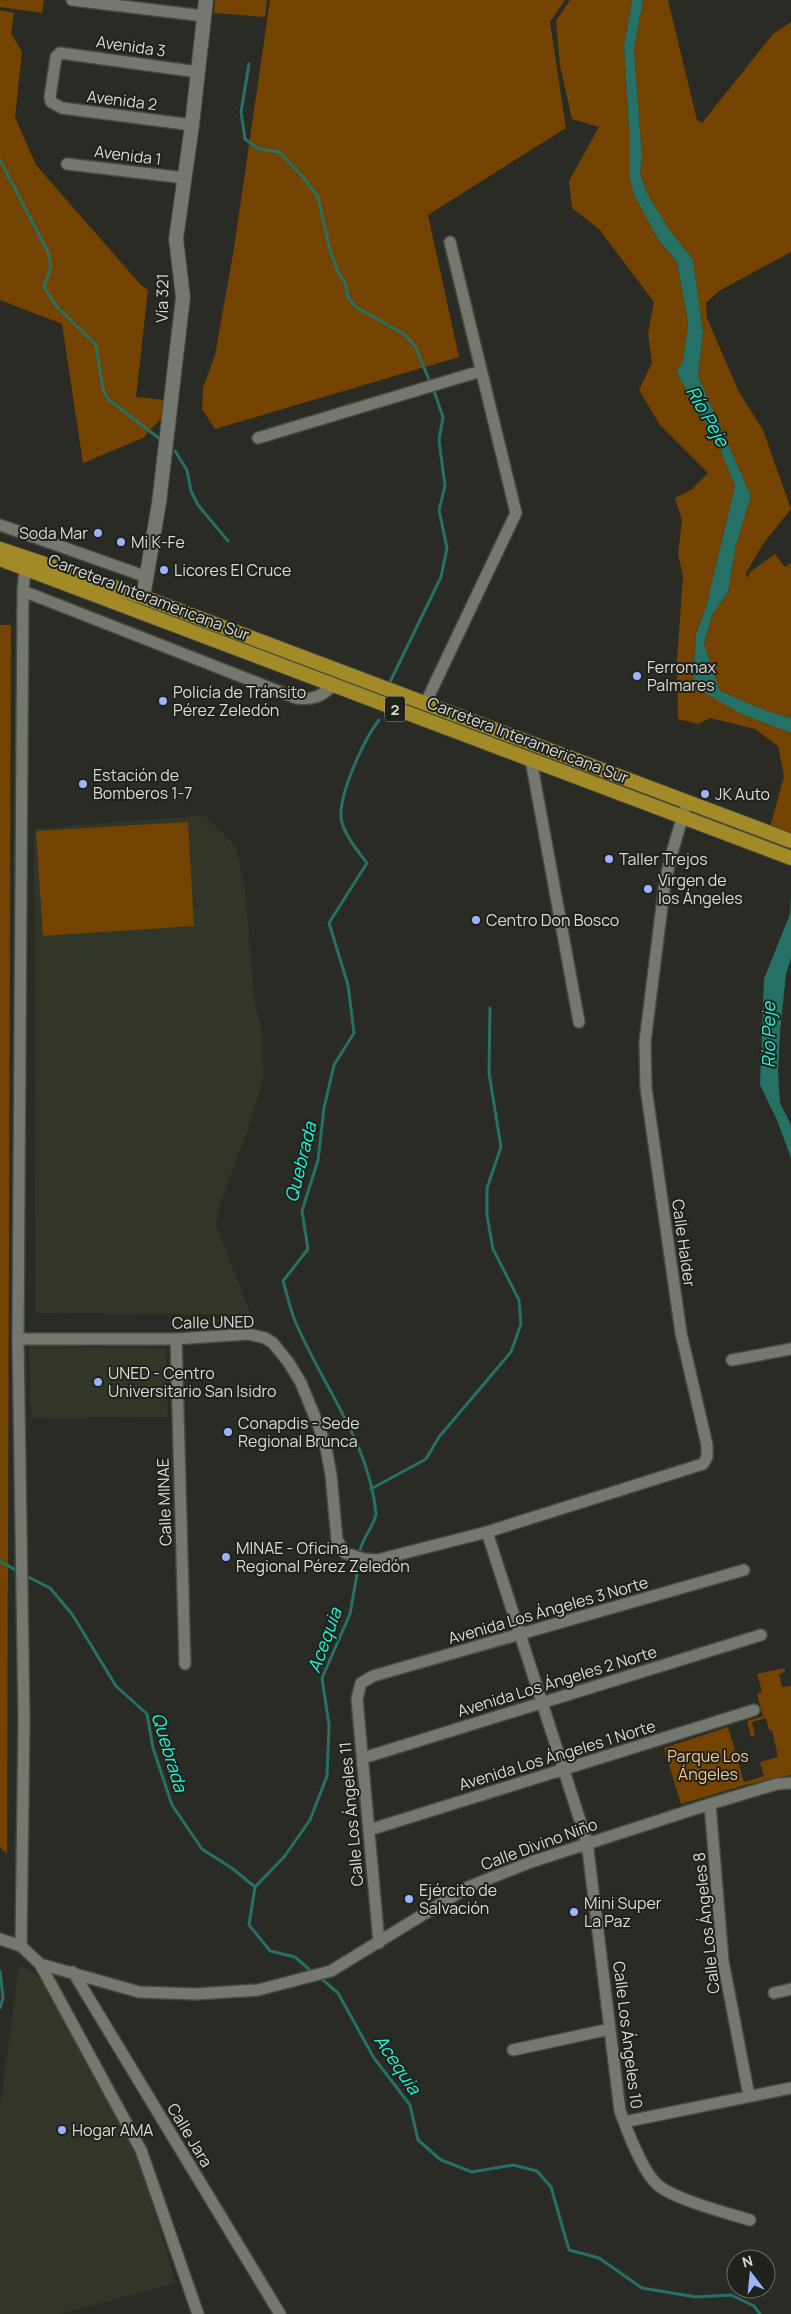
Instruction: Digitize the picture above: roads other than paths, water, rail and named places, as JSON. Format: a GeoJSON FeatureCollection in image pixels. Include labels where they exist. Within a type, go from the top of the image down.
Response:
{"type":"FeatureCollection","features":[{"type":"Feature","properties":{"kind":"highway","name":"Carretera Interamericana Sur"},"geometry":{"type":"LineString","coordinates":[[0,550],[181,628],[791,858]]}},
{"type":"Feature","properties":{"kind":"highway"},"geometry":{"type":"LineString","coordinates":[[0,550],[25,569]]}},
{"type":"Feature","properties":{"kind":"highway","name":"Carretera Interamericana Sur"},"geometry":{"type":"LineString","coordinates":[[0,559],[25,569],[143,597],[791,841]]}},
{"type":"Feature","properties":{"kind":"highway"},"geometry":{"type":"LineString","coordinates":[[143,597],[149,610],[171,620],[181,628]]}},
{"type":"Feature","properties":{"kind":"street"},"geometry":{"type":"LineString","coordinates":[[72,0],[204,16]]}},
{"type":"Feature","properties":{"kind":"street","name":"Vía 321"},"geometry":{"type":"LineString","coordinates":[[143,597],[160,503],[183,297],[176,239],[192,125],[206,0]]}},
{"type":"Feature","properties":{"kind":"street","name":"Avenida 3"},"geometry":{"type":"LineString","coordinates":[[51,102],[56,56],[60,52],[198,72]]}},
{"type":"Feature","properties":{"kind":"street","name":"Avenida 2"},"geometry":{"type":"LineString","coordinates":[[51,102],[62,108],[192,125]]}},
{"type":"Feature","properties":{"kind":"street","name":"Avenida 1"},"geometry":{"type":"LineString","coordinates":[[67,164],[185,178]]}},
{"type":"Feature","properties":{"kind":"street"},"geometry":{"type":"LineString","coordinates":[[425,704],[516,513],[450,242]]}},
{"type":"Feature","properties":{"kind":"street"},"geometry":{"type":"LineString","coordinates":[[258,438],[481,371]]}},
{"type":"Feature","properties":{"kind":"street"},"geometry":{"type":"LineString","coordinates":[[0,525],[147,577]]}},
{"type":"Feature","properties":{"kind":"street"},"geometry":{"type":"LineString","coordinates":[[21,1946],[24,1720],[18,1339],[23,591],[25,569]]}},
{"type":"Feature","properties":{"kind":"street"},"geometry":{"type":"LineString","coordinates":[[23,591],[296,698],[314,698],[322,695],[332,686]]}},
{"type":"Feature","properties":{"kind":"street"},"geometry":{"type":"LineString","coordinates":[[531,760],[579,1022]]}},
{"type":"Feature","properties":{"kind":"street","name":"Calle Halder"},"geometry":{"type":"LineString","coordinates":[[487,1532],[703,1464],[707,1457],[707,1445],[681,1333],[645,1076],[645,1042],[665,882],[687,802]]}},
{"type":"Feature","properties":{"kind":"street","name":"Calle UNED"},"geometry":{"type":"LineString","coordinates":[[18,1339],[176,1339],[248,1334],[265,1338],[280,1351],[312,1406],[326,1448],[331,1475],[336,1540],[345,1553],[364,1559],[377,1560],[487,1532]]}},
{"type":"Feature","properties":{"kind":"street","name":"Calle MINAE"},"geometry":{"type":"LineString","coordinates":[[176,1339],[185,1664]]}},
{"type":"Feature","properties":{"kind":"street"},"geometry":{"type":"LineString","coordinates":[[732,1360],[791,1349]]}},
{"type":"Feature","properties":{"kind":"street","name":"Calle Los Ángeles 10"},"geometry":{"type":"LineString","coordinates":[[487,1532],[587,1842],[620,2111],[624,2122],[642,2163],[658,2186],[675,2194],[750,2220]]}},
{"type":"Feature","properties":{"kind":"street","name":"Avenida Los Ángeles 3 Norte"},"geometry":{"type":"LineString","coordinates":[[361,1683],[373,1676],[520,1636],[744,1570]]}},
{"type":"Feature","properties":{"kind":"street","name":"Avenida Los Ángeles 2 Norte"},"geometry":{"type":"LineString","coordinates":[[363,1758],[761,1635]]}},
{"type":"Feature","properties":{"kind":"street","name":"Calle Los Ángeles 11"},"geometry":{"type":"LineString","coordinates":[[361,1683],[357,1699],[379,1943]]}},
{"type":"Feature","properties":{"kind":"street","name":"Avenida Los Ángeles 1 Norte"},"geometry":{"type":"LineString","coordinates":[[369,1830],[564,1771],[754,1710]]}},
{"type":"Feature","properties":{"kind":"street","name":"Calle Divino Niño"},"geometry":{"type":"LineString","coordinates":[[0,1939],[21,1946],[40,1964],[138,1992],[196,1994],[258,1990],[331,1971],[468,1887],[531,1862],[587,1842],[710,1804],[777,1784],[791,1783]]}},
{"type":"Feature","properties":{"kind":"street","name":"Calle Los Ángeles 8"},"geometry":{"type":"LineString","coordinates":[[710,1804],[723,1961],[749,2096]]}},
{"type":"Feature","properties":{"kind":"street"},"geometry":{"type":"LineString","coordinates":[[40,1964],[141,2150],[198,2314]]}},
{"type":"Feature","properties":{"kind":"street","name":"Calle Jara"},"geometry":{"type":"LineString","coordinates":[[73,1972],[280,2314]]}},
{"type":"Feature","properties":{"kind":"street"},"geometry":{"type":"LineString","coordinates":[[774,1993],[791,1989]]}},
{"type":"Feature","properties":{"kind":"street"},"geometry":{"type":"LineString","coordinates":[[513,2050],[610,2029]]}},
{"type":"Feature","properties":{"kind":"street"},"geometry":{"type":"LineString","coordinates":[[624,2122],[791,2088]]}},
{"type":"Feature","properties":{"kind":"water","name":"Río Peje"},"geometry":{"type":"Polygon","coordinates":[[[632,0],[643,0],[634,50],[642,157],[640,174],[648,195],[669,229],[693,260],[703,332],[698,376],[751,496],[736,545],[728,592],[712,615],[704,644],[720,691],[791,718],[791,733],[741,714],[698,689],[693,681],[696,634],[706,607],[735,486],[721,451],[679,377],[677,370],[683,361],[688,323],[677,262],[658,239],[634,195],[629,174],[629,130],[624,46],[632,0]]]}},
{"type":"Feature","properties":{"kind":"water","name":"Río Peje"},"geometry":{"type":"Polygon","coordinates":[[[791,894],[791,958],[786,974],[778,1072],[780,1103],[791,1125],[791,1158],[777,1120],[760,1085],[764,979],[790,914],[791,894]]]}},
{"type":"Feature","properties":{"kind":"waterway"},"geometry":{"type":"LineString","coordinates":[[249,64],[241,112],[245,139],[259,149],[279,152],[303,177],[318,197],[330,250],[338,272],[346,285],[348,297],[356,307],[404,334],[415,346],[430,382]]}},
{"type":"Feature","properties":{"kind":"waterway"},"geometry":{"type":"LineString","coordinates":[[0,160],[48,252],[51,266],[44,287],[57,307],[96,345],[103,389],[108,399],[160,439]]}},
{"type":"Feature","properties":{"kind":"waterway"},"geometry":{"type":"LineString","coordinates":[[390,682],[441,577],[447,548],[439,510],[445,486],[439,440],[443,417],[433,388]]}},
{"type":"Feature","properties":{"kind":"waterway"},"geometry":{"type":"LineString","coordinates":[[175,451],[187,470],[191,491],[198,505],[228,541]]}},
{"type":"Feature","properties":{"kind":"waterway","name":"Quebrada"},"geometry":{"type":"LineString","coordinates":[[360,1551],[376,1513],[372,1487],[364,1462],[343,1414],[295,1321],[283,1281],[308,1249],[302,1211],[318,1160],[324,1108],[334,1065],[354,1033],[348,985],[329,923],[367,863],[351,841],[344,828],[341,816],[344,794],[354,766],[379,720]]}},
{"type":"Feature","properties":{"kind":"waterway","name":"Quebrada"},"geometry":{"type":"LineString","coordinates":[[371,1489],[426,1459],[439,1437],[511,1352],[521,1324],[519,1300],[493,1249],[487,1215],[487,1188],[501,1147],[489,1073],[490,1008]]}},
{"type":"Feature","properties":{"kind":"waterway","name":"Quebrada"},"geometry":{"type":"LineString","coordinates":[[0,1561],[19,1572]]}},
{"type":"Feature","properties":{"kind":"waterway","name":"Acequia"},"geometry":{"type":"LineString","coordinates":[[309,1969],[295,1957],[270,1951],[249,1925],[255,1887],[284,1857],[310,1820],[327,1776],[329,1725],[322,1678],[350,1614],[359,1563]]}},
{"type":"Feature","properties":{"kind":"waterway","name":"Quebrada"},"geometry":{"type":"LineString","coordinates":[[24,1575],[50,1588],[72,1614],[116,1686],[147,1714],[153,1748],[172,1805],[202,1849],[233,1869],[255,1887]]}},
{"type":"Feature","properties":{"kind":"waterway","name":"Quebrada"},"geometry":{"type":"LineString","coordinates":[[0,1971],[3,1998],[0,2008]]}},
{"type":"Feature","properties":{"kind":"waterway","name":"Acequia"},"geometry":{"type":"LineString","coordinates":[[323,1980],[338,1993],[374,2058],[410,2105],[418,2140],[441,2160],[472,2172],[513,2165],[537,2171],[551,2187],[569,2250],[599,2258],[642,2288],[696,2297],[731,2295],[754,2306],[760,2314]]}},
{"type":"Feature","properties":{"kind":"place","name":"Soda Mar"},"geometry":{"type":"Point","coordinates":[98,533]}},
{"type":"Feature","properties":{"kind":"place","name":"Mi K-Fe"},"geometry":{"type":"Point","coordinates":[121,542]}},
{"type":"Feature","properties":{"kind":"place","name":"Licores El Cruce"},"geometry":{"type":"Point","coordinates":[164,570]}},
{"type":"Feature","properties":{"kind":"place","name":"Ferromax Palmares"},"geometry":{"type":"Point","coordinates":[637,676]}},
{"type":"Feature","properties":{"kind":"place","name":"Policía de Tránsito Pérez Zeledón"},"geometry":{"type":"Point","coordinates":[163,701]}},
{"type":"Feature","properties":{"kind":"place","name":"Estación de Bomberos 1-7"},"geometry":{"type":"Point","coordinates":[83,784]}},
{"type":"Feature","properties":{"kind":"place","name":"JK Auto"},"geometry":{"type":"Point","coordinates":[705,794]}},
{"type":"Feature","properties":{"kind":"place","name":"Taller Trejos"},"geometry":{"type":"Point","coordinates":[609,859]}},
{"type":"Feature","properties":{"kind":"place","name":"Virgen de los Ángeles"},"geometry":{"type":"Point","coordinates":[648,889]}},
{"type":"Feature","properties":{"kind":"place","name":"Centro Don Bosco"},"geometry":{"type":"Point","coordinates":[476,920]}},
{"type":"Feature","properties":{"kind":"place","name":"UNED - Centro Universitario San Isidro"},"geometry":{"type":"Point","coordinates":[98,1382]}},
{"type":"Feature","properties":{"kind":"place","name":"Conapdis - Sede Regional Brunca"},"geometry":{"type":"Point","coordinates":[228,1432]}},
{"type":"Feature","properties":{"kind":"place","name":"MINAE - Oficina Regional Pérez Zeledón"},"geometry":{"type":"Point","coordinates":[226,1557]}},
{"type":"Feature","properties":{"kind":"place","name":"Ejército de Salvación"},"geometry":{"type":"Point","coordinates":[409,1899]}},
{"type":"Feature","properties":{"kind":"place","name":"Mini Super La Paz"},"geometry":{"type":"Point","coordinates":[574,1912]}},
{"type":"Feature","properties":{"kind":"place","name":"Hogar AMA"},"geometry":{"type":"Point","coordinates":[62,2130]}},
{"type":"Feature","properties":{"kind":"park label","name":"Parque Los Ángeles"},"geometry":{"type":"Point","coordinates":[708,1765]}}]}
